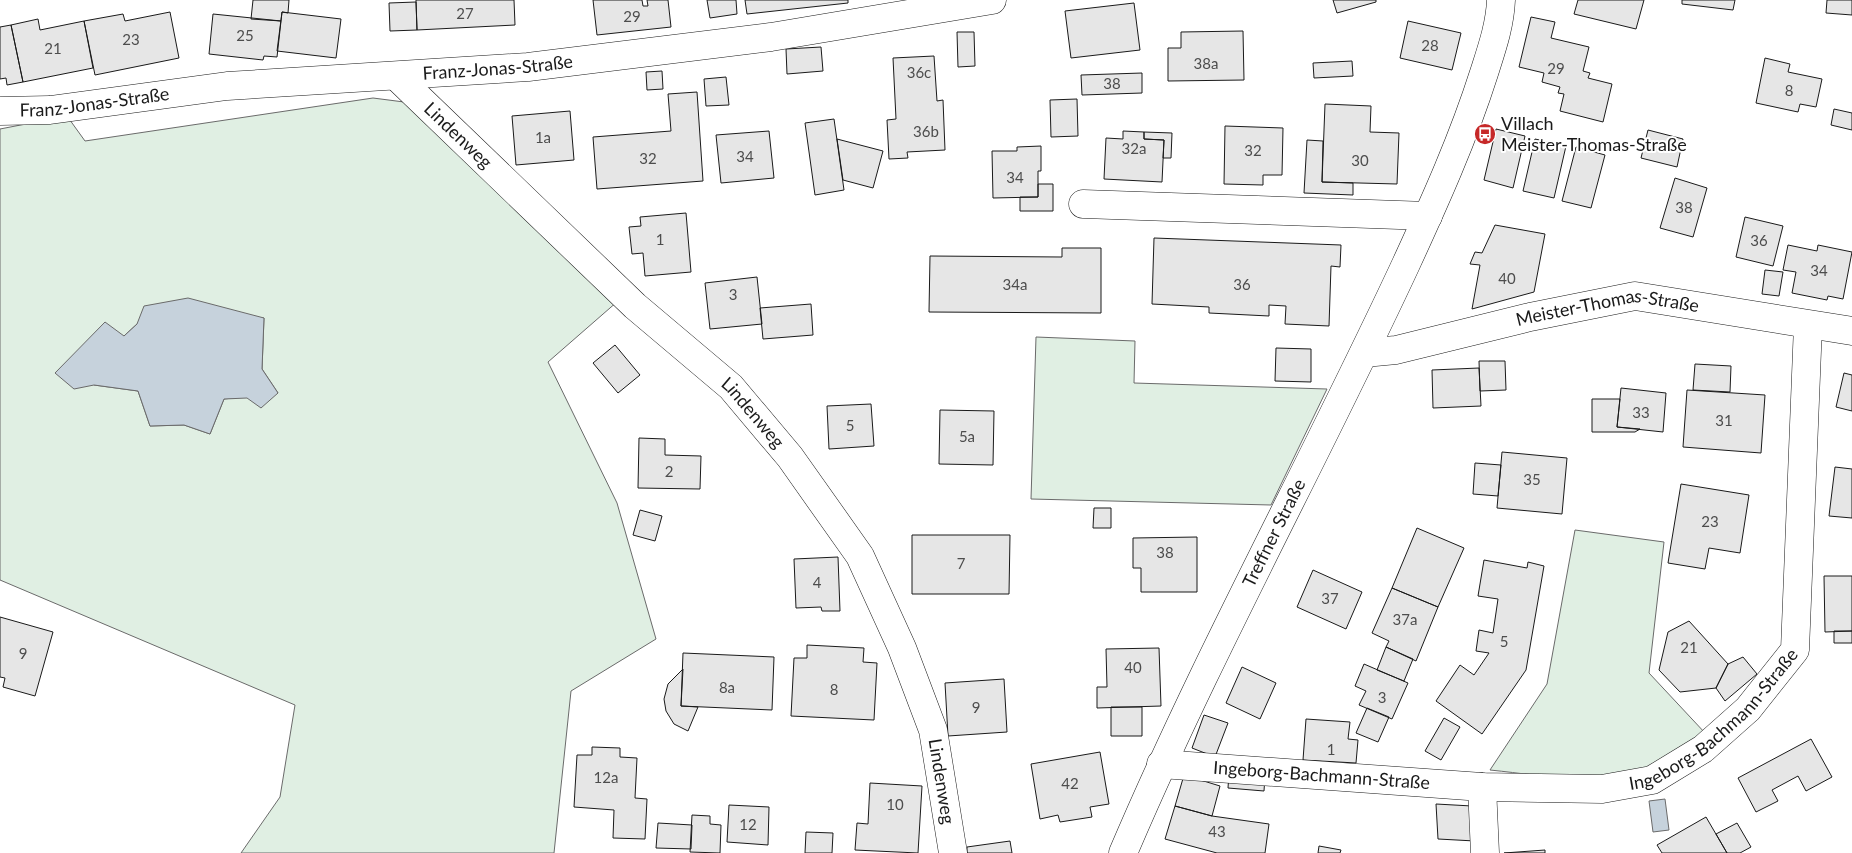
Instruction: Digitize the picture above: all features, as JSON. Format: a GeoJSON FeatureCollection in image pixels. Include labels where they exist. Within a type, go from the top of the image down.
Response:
{"type":"FeatureCollection","features":[{"type":"Feature","properties":{"kind":"street","name":"Franz-Jonas-Straße"},"geometry":{"type":"LineString","coordinates":[[0,111],[50,110],[227,86],[528,67],[761,38],[992,0]]}},
{"type":"Feature","properties":{"kind":"street","name":"Treffner Straße"},"geometry":{"type":"LineString","coordinates":[[1123,853],[1160,764],[1364,353],[1468,126],[1501,19],[1501,0]]}},
{"type":"Feature","properties":{"kind":"street","name":"Lindenweg"},"geometry":{"type":"LineString","coordinates":[[396,76],[635,306],[731,387],[790,457],[860,556],[902,648],[933,730],[952,853]]}},
{"type":"Feature","properties":{"kind":"street"},"geometry":{"type":"LineString","coordinates":[[1083,204],[1428,216]]}},
{"type":"Feature","properties":{"kind":"street","name":"Meister-Thomas-Straße"},"geometry":{"type":"LineString","coordinates":[[1364,353],[1396,350],[1530,317],[1635,296],[1852,331]]}},
{"type":"Feature","properties":{"kind":"street","name":"Ingeborg-Bachmann-Straße"},"geometry":{"type":"LineString","coordinates":[[1160,764],[1482,787],[1602,790],[1652,780],[1703,749],[1748,709],[1795,650],[1808,325]]}},
{"type":"Feature","properties":{"kind":"street"},"geometry":{"type":"LineString","coordinates":[[1482,787],[1485,853]]}},
{"type":"Feature","properties":{"kind":"green space"},"geometry":{"type":"Polygon","coordinates":[[[373,98],[404,102],[618,301],[548,362],[617,503],[656,639],[571,691],[554,853],[241,853],[280,797],[295,705],[0,580],[0,129],[67,116],[85,141],[373,98]],[[264,318],[137,324],[124,336],[94,385],[138,391],[150,426],[184,425],[210,434],[224,399],[278,393],[262,369],[264,318]]]}},
{"type":"Feature","properties":{"kind":"green space"},"geometry":{"type":"Polygon","coordinates":[[[1036,337],[1135,341],[1134,383],[1327,389],[1271,505],[1031,499],[1036,337]]]}},
{"type":"Feature","properties":{"kind":"green space"},"geometry":{"type":"Polygon","coordinates":[[[1575,530],[1664,542],[1649,673],[1706,734],[1668,760],[1647,769],[1625,775],[1603,778],[1580,778],[1490,770],[1547,684],[1575,530]]]}},
{"type":"Feature","properties":{"kind":"shaded area"},"geometry":{"type":"Polygon","coordinates":[[[188,298],[264,318],[262,369],[278,393],[261,408],[247,398],[224,399],[210,434],[184,425],[150,426],[138,391],[94,385],[74,389],[55,373],[105,322],[124,336],[137,324],[144,306],[188,298]]]}},
{"type":"Feature","properties":{"kind":"shaded area"},"geometry":{"type":"Polygon","coordinates":[[[1665,799],[1669,830],[1653,832],[1649,801],[1665,799]]]}},
{"type":"Feature","properties":{"kind":"building"},"geometry":{"type":"Polygon","coordinates":[[[253,0],[289,0],[288,13],[282,12],[281,21],[251,19],[253,0]]]}},
{"type":"Feature","properties":{"kind":"building"},"geometry":{"type":"Polygon","coordinates":[[[416,0],[514,0],[515,25],[417,30],[416,0]]]}},
{"type":"Feature","properties":{"kind":"building"},"geometry":{"type":"Polygon","coordinates":[[[593,0],[642,0],[643,6],[648,6],[647,0],[668,0],[671,27],[597,35],[593,0]]]}},
{"type":"Feature","properties":{"kind":"building"},"geometry":{"type":"Polygon","coordinates":[[[707,0],[736,0],[737,14],[710,18],[707,0]]]}},
{"type":"Feature","properties":{"kind":"building"},"geometry":{"type":"Polygon","coordinates":[[[745,0],[848,0],[848,3],[747,14],[745,0]]]}},
{"type":"Feature","properties":{"kind":"building"},"geometry":{"type":"Polygon","coordinates":[[[1333,0],[1376,0],[1376,2],[1337,13],[1333,0]]]}},
{"type":"Feature","properties":{"kind":"building"},"geometry":{"type":"Polygon","coordinates":[[[1578,0],[1644,0],[1636,29],[1574,14],[1578,0]]]}},
{"type":"Feature","properties":{"kind":"building"},"geometry":{"type":"Polygon","coordinates":[[[1682,0],[1735,0],[1733,10],[1682,4],[1682,0]]]}},
{"type":"Feature","properties":{"kind":"building"},"geometry":{"type":"Polygon","coordinates":[[[1827,0],[1852,0],[1852,15],[1826,13],[1827,0]]]}},
{"type":"Feature","properties":{"kind":"building"},"geometry":{"type":"Polygon","coordinates":[[[416,2],[417,30],[390,31],[389,3],[416,2]]]}},
{"type":"Feature","properties":{"kind":"building"},"geometry":{"type":"Polygon","coordinates":[[[1134,3],[1140,50],[1071,58],[1065,11],[1134,3]]]}},
{"type":"Feature","properties":{"kind":"building"},"geometry":{"type":"Polygon","coordinates":[[[170,12],[179,58],[95,75],[84,21],[123,14],[125,21],[170,12]]]}},
{"type":"Feature","properties":{"kind":"building"},"geometry":{"type":"Polygon","coordinates":[[[282,12],[341,19],[336,58],[277,51],[282,12]]]}},
{"type":"Feature","properties":{"kind":"building"},"geometry":{"type":"Polygon","coordinates":[[[213,14],[281,21],[277,57],[264,56],[263,60],[209,54],[213,14]]]}},
{"type":"Feature","properties":{"kind":"building"},"geometry":{"type":"Polygon","coordinates":[[[1531,17],[1555,22],[1551,38],[1589,47],[1583,71],[1590,73],[1588,78],[1612,84],[1603,122],[1560,111],[1564,94],[1558,93],[1560,87],[1542,82],[1544,73],[1519,67],[1531,17]]]}},
{"type":"Feature","properties":{"kind":"building"},"geometry":{"type":"Polygon","coordinates":[[[38,19],[40,30],[84,21],[93,68],[23,82],[11,25],[38,19]]]}},
{"type":"Feature","properties":{"kind":"building"},"geometry":{"type":"Polygon","coordinates":[[[1408,21],[1461,33],[1452,70],[1400,58],[1408,21]]]}},
{"type":"Feature","properties":{"kind":"building"},"geometry":{"type":"Polygon","coordinates":[[[11,25],[23,82],[7,85],[6,78],[0,79],[0,27],[11,25]]]}},
{"type":"Feature","properties":{"kind":"building"},"geometry":{"type":"Polygon","coordinates":[[[1243,31],[1244,80],[1168,81],[1168,48],[1181,48],[1181,32],[1243,31]]]}},
{"type":"Feature","properties":{"kind":"building"},"geometry":{"type":"Polygon","coordinates":[[[957,32],[974,32],[975,66],[958,67],[957,32]]]}},
{"type":"Feature","properties":{"kind":"building"},"geometry":{"type":"Polygon","coordinates":[[[821,47],[823,71],[787,74],[786,49],[821,47]]]}},
{"type":"Feature","properties":{"kind":"building"},"geometry":{"type":"Polygon","coordinates":[[[934,56],[937,101],[943,100],[945,150],[907,152],[908,158],[889,159],[887,120],[896,119],[893,58],[934,56]]]}},
{"type":"Feature","properties":{"kind":"building"},"geometry":{"type":"Polygon","coordinates":[[[1765,58],[1790,64],[1788,72],[1822,79],[1816,107],[1800,104],[1798,112],[1756,103],[1765,58]]]}},
{"type":"Feature","properties":{"kind":"building"},"geometry":{"type":"Polygon","coordinates":[[[1352,61],[1353,76],[1314,78],[1313,63],[1352,61]]]}},
{"type":"Feature","properties":{"kind":"building"},"geometry":{"type":"Polygon","coordinates":[[[662,71],[663,89],[647,90],[646,72],[662,71]]]}},
{"type":"Feature","properties":{"kind":"building"},"geometry":{"type":"Polygon","coordinates":[[[1142,73],[1142,93],[1082,95],[1081,75],[1142,73]]]}},
{"type":"Feature","properties":{"kind":"building"},"geometry":{"type":"Polygon","coordinates":[[[726,77],[729,105],[706,106],[704,79],[726,77]]]}},
{"type":"Feature","properties":{"kind":"building"},"geometry":{"type":"Polygon","coordinates":[[[697,92],[703,181],[597,189],[593,137],[671,131],[668,94],[697,92]]]}},
{"type":"Feature","properties":{"kind":"building"},"geometry":{"type":"Polygon","coordinates":[[[1077,99],[1078,136],[1051,137],[1050,100],[1077,99]]]}},
{"type":"Feature","properties":{"kind":"building"},"geometry":{"type":"Polygon","coordinates":[[[1325,104],[1371,106],[1370,132],[1399,133],[1397,184],[1322,182],[1325,104]]]}},
{"type":"Feature","properties":{"kind":"building"},"geometry":{"type":"Polygon","coordinates":[[[1834,109],[1852,113],[1852,130],[1831,125],[1834,109]]]}},
{"type":"Feature","properties":{"kind":"building"},"geometry":{"type":"Polygon","coordinates":[[[570,111],[574,160],[516,165],[512,116],[570,111]]]}},
{"type":"Feature","properties":{"kind":"building"},"geometry":{"type":"Polygon","coordinates":[[[834,119],[844,190],[815,195],[805,123],[834,119]]]}},
{"type":"Feature","properties":{"kind":"building"},"geometry":{"type":"Polygon","coordinates":[[[1225,126],[1283,128],[1282,175],[1263,175],[1263,185],[1224,184],[1225,126]]]}},
{"type":"Feature","properties":{"kind":"building"},"geometry":{"type":"Polygon","coordinates":[[[1496,129],[1525,136],[1513,188],[1484,180],[1496,129]]]}},
{"type":"Feature","properties":{"kind":"building"},"geometry":{"type":"Polygon","coordinates":[[[1648,130],[1683,139],[1677,167],[1641,158],[1648,130]]]}},
{"type":"Feature","properties":{"kind":"building"},"geometry":{"type":"Polygon","coordinates":[[[769,131],[774,178],[721,183],[716,135],[769,131]]]}},
{"type":"Feature","properties":{"kind":"building"},"geometry":{"type":"Polygon","coordinates":[[[1123,131],[1144,132],[1144,139],[1164,140],[1162,182],[1104,179],[1106,138],[1123,139],[1123,131]]]}},
{"type":"Feature","properties":{"kind":"building"},"geometry":{"type":"Polygon","coordinates":[[[1144,132],[1172,133],[1171,158],[1163,158],[1164,140],[1144,139],[1144,132]]]}},
{"type":"Feature","properties":{"kind":"building"},"geometry":{"type":"Polygon","coordinates":[[[837,139],[883,151],[873,188],[843,180],[837,139]]]}},
{"type":"Feature","properties":{"kind":"building"},"geometry":{"type":"Polygon","coordinates":[[[1535,139],[1566,146],[1554,198],[1523,191],[1535,139]]]}},
{"type":"Feature","properties":{"kind":"building"},"geometry":{"type":"Polygon","coordinates":[[[1307,140],[1323,141],[1322,182],[1353,183],[1353,195],[1304,193],[1307,140]]]}},
{"type":"Feature","properties":{"kind":"building"},"geometry":{"type":"Polygon","coordinates":[[[1041,146],[1041,171],[1038,171],[1038,197],[993,198],[992,151],[1017,151],[1017,147],[1041,146]]]}},
{"type":"Feature","properties":{"kind":"building"},"geometry":{"type":"Polygon","coordinates":[[[1576,147],[1605,155],[1591,208],[1562,201],[1576,147]]]}},
{"type":"Feature","properties":{"kind":"building"},"geometry":{"type":"Polygon","coordinates":[[[1675,178],[1707,188],[1693,237],[1660,228],[1675,178]]]}},
{"type":"Feature","properties":{"kind":"building"},"geometry":{"type":"Polygon","coordinates":[[[1038,184],[1053,184],[1053,211],[1020,211],[1020,197],[1038,197],[1038,184]]]}},
{"type":"Feature","properties":{"kind":"building"},"geometry":{"type":"Polygon","coordinates":[[[686,213],[691,272],[645,276],[643,253],[632,254],[629,227],[641,226],[640,217],[686,213]]]}},
{"type":"Feature","properties":{"kind":"building"},"geometry":{"type":"Polygon","coordinates":[[[1745,217],[1783,226],[1773,266],[1736,257],[1745,217]]]}},
{"type":"Feature","properties":{"kind":"building"},"geometry":{"type":"Polygon","coordinates":[[[1495,225],[1545,234],[1534,292],[1472,309],[1480,265],[1470,264],[1475,252],[1482,253],[1495,225]]]}},
{"type":"Feature","properties":{"kind":"building"},"geometry":{"type":"Polygon","coordinates":[[[1154,238],[1341,245],[1340,267],[1331,266],[1329,326],[1285,324],[1286,306],[1269,305],[1269,316],[1209,313],[1209,307],[1152,304],[1154,238]]]}},
{"type":"Feature","properties":{"kind":"building"},"geometry":{"type":"Polygon","coordinates":[[[1788,245],[1817,251],[1818,245],[1852,252],[1843,299],[1828,296],[1827,300],[1792,293],[1796,272],[1783,270],[1788,245]]]}},
{"type":"Feature","properties":{"kind":"building"},"geometry":{"type":"Polygon","coordinates":[[[1062,248],[1101,248],[1101,313],[929,312],[930,256],[1062,257],[1062,248]]]}},
{"type":"Feature","properties":{"kind":"building"},"geometry":{"type":"Polygon","coordinates":[[[1765,270],[1783,272],[1779,296],[1762,294],[1765,270]]]}},
{"type":"Feature","properties":{"kind":"building"},"geometry":{"type":"Polygon","coordinates":[[[757,277],[762,324],[710,329],[705,283],[757,277]]]}},
{"type":"Feature","properties":{"kind":"building"},"geometry":{"type":"Polygon","coordinates":[[[811,304],[813,335],[763,339],[760,308],[811,304]]]}},
{"type":"Feature","properties":{"kind":"building"},"geometry":{"type":"Polygon","coordinates":[[[615,345],[640,375],[618,393],[593,363],[615,345]]]}},
{"type":"Feature","properties":{"kind":"building"},"geometry":{"type":"Polygon","coordinates":[[[1276,348],[1311,349],[1311,382],[1275,381],[1276,348]]]}},
{"type":"Feature","properties":{"kind":"building"},"geometry":{"type":"Polygon","coordinates":[[[1479,361],[1505,361],[1506,390],[1480,391],[1479,361]]]}},
{"type":"Feature","properties":{"kind":"building"},"geometry":{"type":"Polygon","coordinates":[[[1695,364],[1731,366],[1730,392],[1693,390],[1695,364]]]}},
{"type":"Feature","properties":{"kind":"building"},"geometry":{"type":"Polygon","coordinates":[[[1479,368],[1481,406],[1433,408],[1432,370],[1479,368]]]}},
{"type":"Feature","properties":{"kind":"building"},"geometry":{"type":"Polygon","coordinates":[[[1844,373],[1852,375],[1852,411],[1836,407],[1844,373]]]}},
{"type":"Feature","properties":{"kind":"building"},"geometry":{"type":"Polygon","coordinates":[[[1621,388],[1666,393],[1663,432],[1617,427],[1621,388]]]}},
{"type":"Feature","properties":{"kind":"building"},"geometry":{"type":"Polygon","coordinates":[[[1687,390],[1765,395],[1761,453],[1683,447],[1687,390]]]}},
{"type":"Feature","properties":{"kind":"building"},"geometry":{"type":"Polygon","coordinates":[[[1592,399],[1620,399],[1617,427],[1640,429],[1635,432],[1592,432],[1592,399]]]}},
{"type":"Feature","properties":{"kind":"building"},"geometry":{"type":"Polygon","coordinates":[[[871,404],[874,446],[829,449],[827,406],[871,404]]]}},
{"type":"Feature","properties":{"kind":"building"},"geometry":{"type":"Polygon","coordinates":[[[940,410],[994,411],[993,465],[939,464],[940,410]]]}},
{"type":"Feature","properties":{"kind":"building"},"geometry":{"type":"Polygon","coordinates":[[[639,438],[665,439],[665,455],[701,456],[700,489],[638,488],[639,438]]]}},
{"type":"Feature","properties":{"kind":"building"},"geometry":{"type":"Polygon","coordinates":[[[1502,452],[1567,458],[1562,514],[1497,508],[1502,452]]]}},
{"type":"Feature","properties":{"kind":"building"},"geometry":{"type":"Polygon","coordinates":[[[1475,463],[1501,465],[1498,496],[1473,494],[1475,463]]]}},
{"type":"Feature","properties":{"kind":"building"},"geometry":{"type":"Polygon","coordinates":[[[1835,467],[1852,469],[1852,518],[1829,516],[1835,467]]]}},
{"type":"Feature","properties":{"kind":"building"},"geometry":{"type":"Polygon","coordinates":[[[1681,484],[1749,495],[1740,553],[1709,548],[1705,569],[1668,563],[1681,484]]]}},
{"type":"Feature","properties":{"kind":"building"},"geometry":{"type":"Polygon","coordinates":[[[1094,508],[1111,508],[1111,528],[1093,528],[1094,508]]]}},
{"type":"Feature","properties":{"kind":"building"},"geometry":{"type":"Polygon","coordinates":[[[640,510],[662,516],[655,541],[633,535],[640,510]]]}},
{"type":"Feature","properties":{"kind":"building"},"geometry":{"type":"Polygon","coordinates":[[[1417,528],[1464,548],[1438,607],[1392,588],[1417,528]]]}},
{"type":"Feature","properties":{"kind":"building"},"geometry":{"type":"Polygon","coordinates":[[[912,535],[1010,535],[1009,594],[912,594],[912,535]]]}},
{"type":"Feature","properties":{"kind":"building"},"geometry":{"type":"Polygon","coordinates":[[[1197,537],[1197,592],[1141,592],[1141,568],[1133,568],[1133,538],[1197,537]]]}},
{"type":"Feature","properties":{"kind":"building"},"geometry":{"type":"Polygon","coordinates":[[[838,557],[840,611],[822,611],[821,607],[796,608],[794,559],[838,557]]]}},
{"type":"Feature","properties":{"kind":"building"},"geometry":{"type":"Polygon","coordinates":[[[1484,560],[1527,568],[1528,562],[1544,566],[1526,670],[1482,734],[1436,701],[1460,665],[1474,675],[1489,653],[1476,651],[1479,630],[1493,633],[1498,599],[1478,596],[1484,560]]]}},
{"type":"Feature","properties":{"kind":"building"},"geometry":{"type":"Polygon","coordinates":[[[1313,570],[1362,592],[1346,629],[1297,607],[1313,570]]]}},
{"type":"Feature","properties":{"kind":"building"},"geometry":{"type":"Polygon","coordinates":[[[1824,576],[1852,576],[1852,631],[1825,632],[1824,576]]]}},
{"type":"Feature","properties":{"kind":"building"},"geometry":{"type":"Polygon","coordinates":[[[1392,588],[1438,607],[1416,661],[1386,647],[1389,641],[1372,633],[1392,588]]]}},
{"type":"Feature","properties":{"kind":"building"},"geometry":{"type":"Polygon","coordinates":[[[0,617],[53,632],[35,696],[3,687],[5,678],[0,677],[0,617]]]}},
{"type":"Feature","properties":{"kind":"building"},"geometry":{"type":"Polygon","coordinates":[[[1689,621],[1728,664],[1716,688],[1680,692],[1659,670],[1668,632],[1689,621]]]}},
{"type":"Feature","properties":{"kind":"building"},"geometry":{"type":"Polygon","coordinates":[[[1834,631],[1852,631],[1852,643],[1834,643],[1834,631]]]}},
{"type":"Feature","properties":{"kind":"building"},"geometry":{"type":"Polygon","coordinates":[[[807,645],[864,648],[863,662],[877,663],[874,720],[791,716],[794,658],[807,658],[807,645]]]}},
{"type":"Feature","properties":{"kind":"building"},"geometry":{"type":"Polygon","coordinates":[[[1386,647],[1413,659],[1404,681],[1377,670],[1386,647]]]}},
{"type":"Feature","properties":{"kind":"building"},"geometry":{"type":"Polygon","coordinates":[[[1159,648],[1161,706],[1097,708],[1097,687],[1107,687],[1106,649],[1159,648]]]}},
{"type":"Feature","properties":{"kind":"building"},"geometry":{"type":"Polygon","coordinates":[[[683,653],[774,657],[772,710],[681,706],[683,653]]]}},
{"type":"Feature","properties":{"kind":"building"},"geometry":{"type":"Polygon","coordinates":[[[1743,657],[1757,674],[1725,701],[1716,688],[1728,664],[1743,657]]]}},
{"type":"Feature","properties":{"kind":"building"},"geometry":{"type":"Polygon","coordinates":[[[1364,664],[1408,683],[1392,719],[1359,705],[1366,691],[1355,686],[1364,664]]]}},
{"type":"Feature","properties":{"kind":"building"},"geometry":{"type":"Polygon","coordinates":[[[1242,667],[1276,683],[1260,719],[1226,703],[1242,667]]]}},
{"type":"Feature","properties":{"kind":"building"},"geometry":{"type":"Polygon","coordinates":[[[683,669],[681,706],[698,707],[688,731],[674,724],[666,711],[664,699],[668,684],[683,669]]]}},
{"type":"Feature","properties":{"kind":"building"},"geometry":{"type":"Polygon","coordinates":[[[1004,679],[1007,732],[948,736],[945,683],[1004,679]]]}},
{"type":"Feature","properties":{"kind":"building"},"geometry":{"type":"Polygon","coordinates":[[[1111,707],[1142,707],[1142,736],[1111,736],[1111,707]]]}},
{"type":"Feature","properties":{"kind":"building"},"geometry":{"type":"Polygon","coordinates":[[[1367,708],[1389,717],[1378,742],[1356,733],[1367,708]]]}},
{"type":"Feature","properties":{"kind":"building"},"geometry":{"type":"Polygon","coordinates":[[[1204,715],[1228,723],[1215,757],[1192,748],[1204,715]]]}},
{"type":"Feature","properties":{"kind":"building"},"geometry":{"type":"Polygon","coordinates":[[[1444,718],[1460,727],[1441,760],[1425,751],[1444,718]]]}},
{"type":"Feature","properties":{"kind":"building"},"geometry":{"type":"Polygon","coordinates":[[[1306,719],[1350,722],[1348,739],[1358,740],[1356,763],[1303,760],[1306,719]]]}},
{"type":"Feature","properties":{"kind":"building"},"geometry":{"type":"Polygon","coordinates":[[[1811,739],[1832,777],[1806,791],[1798,776],[1772,790],[1778,801],[1756,812],[1738,778],[1811,739]]]}},
{"type":"Feature","properties":{"kind":"building"},"geometry":{"type":"Polygon","coordinates":[[[592,747],[620,748],[620,757],[637,758],[635,798],[647,799],[645,839],[613,838],[614,810],[574,807],[577,755],[592,755],[592,747]]]}},
{"type":"Feature","properties":{"kind":"building"},"geometry":{"type":"Polygon","coordinates":[[[1100,752],[1109,804],[1090,807],[1092,817],[1060,822],[1058,815],[1040,819],[1031,764],[1100,752]]]}},
{"type":"Feature","properties":{"kind":"building"},"geometry":{"type":"Polygon","coordinates":[[[1229,773],[1265,776],[1264,791],[1228,788],[1229,773]]]}},
{"type":"Feature","properties":{"kind":"building"},"geometry":{"type":"Polygon","coordinates":[[[1184,775],[1220,786],[1212,816],[1175,806],[1184,775]]]}},
{"type":"Feature","properties":{"kind":"building"},"geometry":{"type":"Polygon","coordinates":[[[870,783],[922,786],[918,853],[855,850],[857,823],[868,824],[870,783]]]}},
{"type":"Feature","properties":{"kind":"building"},"geometry":{"type":"Polygon","coordinates":[[[1436,804],[1472,806],[1475,841],[1438,839],[1436,804]]]}},
{"type":"Feature","properties":{"kind":"building"},"geometry":{"type":"Polygon","coordinates":[[[729,805],[769,807],[768,845],[727,842],[729,805]]]}},
{"type":"Feature","properties":{"kind":"building"},"geometry":{"type":"Polygon","coordinates":[[[1175,806],[1212,816],[1269,824],[1265,853],[1217,853],[1165,839],[1175,806]]]}},
{"type":"Feature","properties":{"kind":"building"},"geometry":{"type":"Polygon","coordinates":[[[692,815],[710,816],[710,824],[721,825],[720,853],[690,852],[692,815]]]}},
{"type":"Feature","properties":{"kind":"building"},"geometry":{"type":"Polygon","coordinates":[[[1706,817],[1727,853],[1662,853],[1657,845],[1706,817]]]}},
{"type":"Feature","properties":{"kind":"building"},"geometry":{"type":"Polygon","coordinates":[[[658,823],[692,825],[691,849],[656,848],[658,823]]]}},
{"type":"Feature","properties":{"kind":"building"},"geometry":{"type":"Polygon","coordinates":[[[1737,823],[1751,847],[1740,853],[1727,853],[1716,834],[1737,823]]]}},
{"type":"Feature","properties":{"kind":"building"},"geometry":{"type":"Polygon","coordinates":[[[806,832],[833,833],[832,853],[805,853],[806,832]]]}},
{"type":"Feature","properties":{"kind":"building"},"geometry":{"type":"Polygon","coordinates":[[[1010,841],[1012,853],[967,853],[967,847],[1010,841]]]}},
{"type":"Feature","properties":{"kind":"building"},"geometry":{"type":"Polygon","coordinates":[[[1319,846],[1341,850],[1340,853],[1318,853],[1319,846]]]}},
{"type":"Feature","properties":{"kind":"building"},"geometry":{"type":"Polygon","coordinates":[[[1545,850],[1545,853],[1504,853],[1545,850]]]}},
{"type":"Feature","properties":{"kind":"place","name":"Villach Meister-Thomas-Straße"},"geometry":{"type":"Point","coordinates":[1485,134]}}]}
